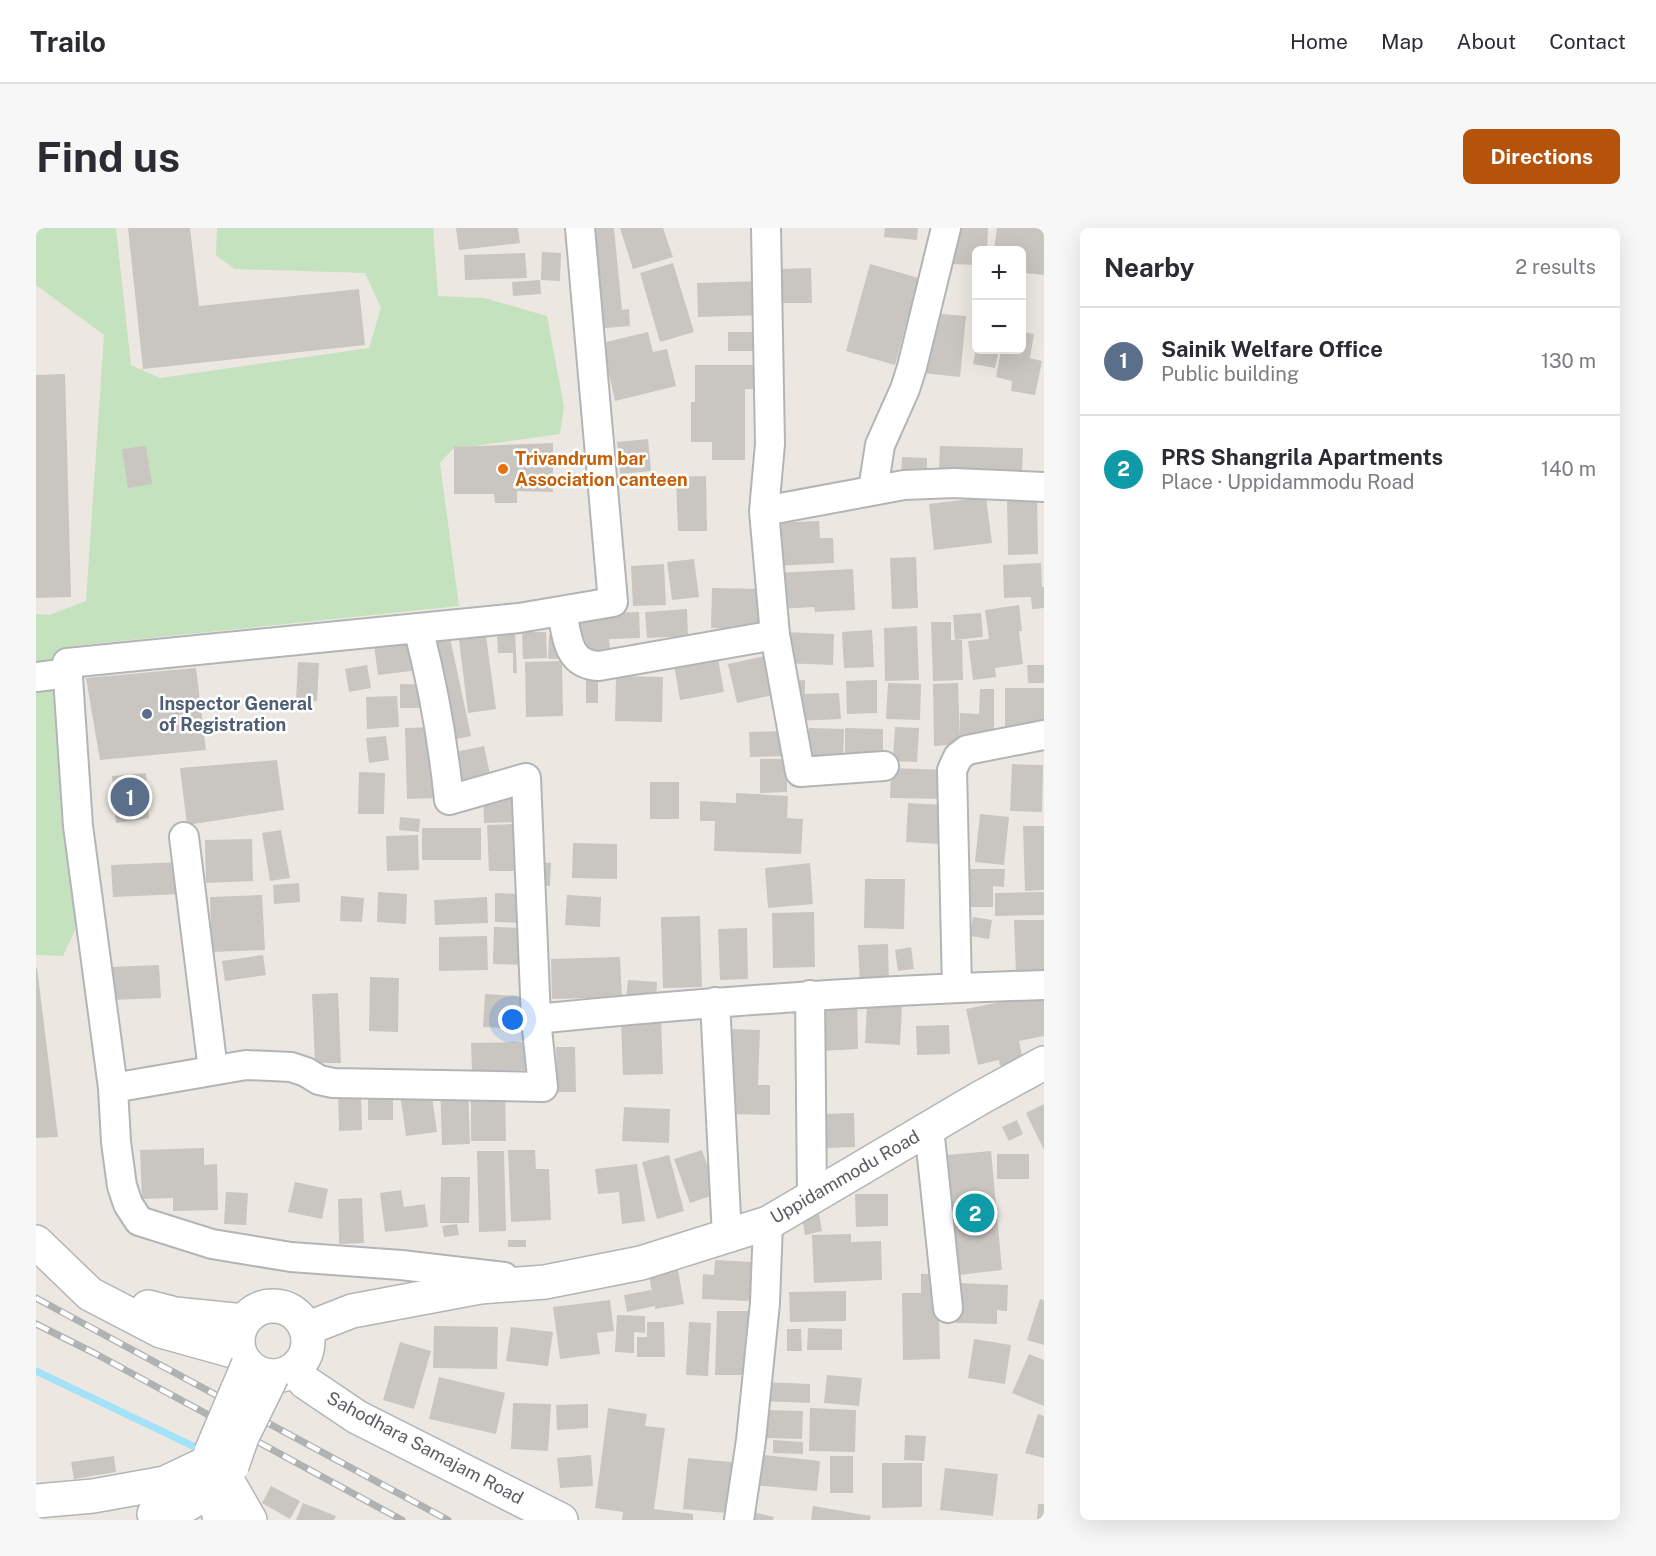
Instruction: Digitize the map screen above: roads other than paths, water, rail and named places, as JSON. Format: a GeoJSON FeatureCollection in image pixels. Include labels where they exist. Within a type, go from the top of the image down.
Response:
{"type":"FeatureCollection","features":[{"type":"Feature","properties":{"kind":"main road","name":"Uppidammodu Road"},"geometry":{"type":"LineString","coordinates":[[299,1320],[480,1287],[545,1282],[641,1263],[768,1222],[1044,1063]]}},
{"type":"Feature","properties":{"kind":"main road"},"geometry":{"type":"LineString","coordinates":[[36,1242],[90,1294],[161,1331],[263,1366],[302,1360],[307,1350],[309,1340],[299,1320],[282,1307],[261,1308],[244,1321],[239,1331],[238,1343],[263,1366]]}},
{"type":"Feature","properties":{"kind":"main road"},"geometry":{"type":"LineString","coordinates":[[90,1294],[175,1314],[244,1321]]}},
{"type":"Feature","properties":{"kind":"main road"},"geometry":{"type":"LineString","coordinates":[[93,1496],[160,1517],[183,1507],[218,1470],[242,1437],[263,1366]]}},
{"type":"Feature","properties":{"kind":"main road","name":"Sahodhara Samajam Road"},"geometry":{"type":"LineString","coordinates":[[263,1366],[305,1382],[357,1417],[561,1520]]}},
{"type":"Feature","properties":{"kind":"main road"},"geometry":{"type":"LineString","coordinates":[[36,1501],[93,1496],[165,1483],[218,1470]]}},
{"type":"Feature","properties":{"kind":"main road"},"geometry":{"type":"LineString","coordinates":[[218,1470],[220,1520]]}},
{"type":"Feature","properties":{"kind":"main road"},"geometry":{"type":"LineString","coordinates":[[218,1470],[250,1520]]}},
{"type":"Feature","properties":{"kind":"street"},"geometry":{"type":"LineString","coordinates":[[545,1282],[401,1265],[291,1257],[212,1244],[138,1221],[128,1204],[122,1186],[116,1142],[113,1088],[78,826],[67,663],[519,618],[613,602],[580,228]]}},
{"type":"Feature","properties":{"kind":"street"},"geometry":{"type":"LineString","coordinates":[[766,228],[770,444],[764,512],[775,635],[800,772],[884,766]]}},
{"type":"Feature","properties":{"kind":"street"},"geometry":{"type":"LineString","coordinates":[[873,490],[880,445],[905,389],[912,367],[946,228]]}},
{"type":"Feature","properties":{"kind":"street"},"geometry":{"type":"LineString","coordinates":[[764,512],[904,485],[954,483],[1044,487]]}},
{"type":"Feature","properties":{"kind":"street"},"geometry":{"type":"LineString","coordinates":[[562,610],[570,647],[581,662],[590,666],[775,635]]}},
{"type":"Feature","properties":{"kind":"street"},"geometry":{"type":"LineString","coordinates":[[113,1088],[246,1065],[291,1067],[319,1080],[333,1083],[543,1087],[536,1019],[526,778],[449,800],[445,754],[432,680],[418,628]]}},
{"type":"Feature","properties":{"kind":"street"},"geometry":{"type":"LineString","coordinates":[[36,677],[68,673]]}},
{"type":"Feature","properties":{"kind":"street"},"geometry":{"type":"LineString","coordinates":[[957,988],[952,770],[958,757],[967,750],[1044,735]]}},
{"type":"Feature","properties":{"kind":"street"},"geometry":{"type":"LineString","coordinates":[[184,837],[213,1070]]}},
{"type":"Feature","properties":{"kind":"street"},"geometry":{"type":"LineString","coordinates":[[536,1019],[810,995],[1044,985]]}},
{"type":"Feature","properties":{"kind":"street"},"geometry":{"type":"LineString","coordinates":[[810,995],[812,1198]]}},
{"type":"Feature","properties":{"kind":"street"},"geometry":{"type":"LineString","coordinates":[[715,1002],[727,1236]]}},
{"type":"Feature","properties":{"kind":"street"},"geometry":{"type":"LineString","coordinates":[[929,1128],[948,1308]]}},
{"type":"Feature","properties":{"kind":"street"},"geometry":{"type":"LineString","coordinates":[[739,1520],[751,1440],[765,1303],[768,1222]]}},
{"type":"Feature","properties":{"kind":"waterway"},"geometry":{"type":"LineString","coordinates":[[36,1371],[195,1447]]}},
{"type":"Feature","properties":{"kind":"railway"},"geometry":{"type":"LineString","coordinates":[[36,1298],[448,1520]]}},
{"type":"Feature","properties":{"kind":"railway"},"geometry":{"type":"LineString","coordinates":[[36,1324],[96,1354],[402,1520]]}},
{"type":"Feature","properties":{"kind":"place","name":"Trivandrum bar Association canteen"},"geometry":{"type":"Point","coordinates":[503,469]}},
{"type":"Feature","properties":{"kind":"place","name":"Inspector General of Registration"},"geometry":{"type":"Point","coordinates":[147,714]}},
{"type":"Feature","properties":{"kind":"place","name":"Sainik Welfare Office"},"geometry":{"type":"Point","coordinates":[130,797]}},
{"type":"Feature","properties":{"kind":"place","name":"PRS Shangrila Apartments"},"geometry":{"type":"Point","coordinates":[975,1213]}}]}
